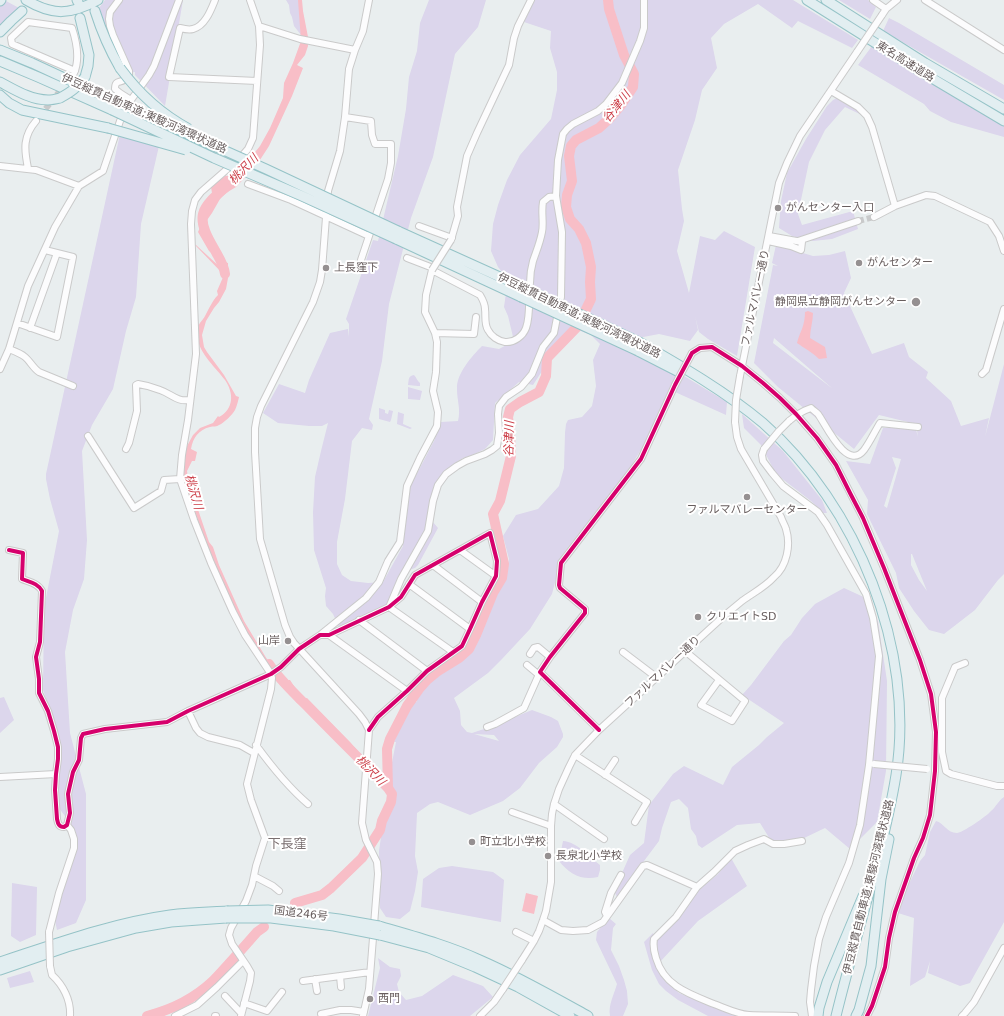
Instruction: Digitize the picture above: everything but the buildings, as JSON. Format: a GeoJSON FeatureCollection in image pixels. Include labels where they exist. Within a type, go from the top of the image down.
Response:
{"type":"FeatureCollection","features":[{"type":"Feature","properties":{"kind":"highway"},"geometry":{"type":"LineString","coordinates":[[26,0],[40,7],[62,12],[85,7],[98,0]]}},
{"type":"Feature","properties":{"kind":"highway","name":"東名高速道路"},"geometry":{"type":"LineString","coordinates":[[807,0],[920,71],[1004,121]]}},
{"type":"Feature","properties":{"kind":"highway","name":"東名高速道路"},"geometry":{"type":"LineString","coordinates":[[826,0],[1004,109]]}},
{"type":"Feature","properties":{"kind":"highway"},"geometry":{"type":"LineString","coordinates":[[1,31],[22,11]]}},
{"type":"Feature","properties":{"kind":"highway"},"geometry":{"type":"LineString","coordinates":[[95,11],[109,49],[120,68],[139,92],[163,113],[179,124],[266,169]]}},
{"type":"Feature","properties":{"kind":"highway"},"geometry":{"type":"LineString","coordinates":[[0,82],[23,94],[39,100],[60,98],[77,87],[85,77],[88,66],[88,55],[80,18]]}},
{"type":"Feature","properties":{"kind":"highway","name":"伊豆縦貫自動車道;東駿河湾環状道路"},"geometry":{"type":"LineString","coordinates":[[0,50],[32,63],[214,158],[522,287],[640,347],[713,386],[739,404],[764,424],[787,447],[814,478],[850,534],[876,592],[888,632],[899,697],[900,727],[897,774],[887,825],[836,1016]]}},
{"type":"Feature","properties":{"kind":"highway","name":"伊豆縦貫自動車道;東駿河湾環状道路"},"geometry":{"type":"LineString","coordinates":[[0,61],[266,169],[521,297],[640,347],[711,389],[738,407],[762,426],[785,449],[829,504],[847,534],[873,593],[881,618],[893,673],[896,727],[892,774],[883,823],[832,1016]]}},
{"type":"Feature","properties":{"kind":"highway"},"geometry":{"type":"LineString","coordinates":[[0,95],[9,103],[22,110],[108,128],[214,158]]}},
{"type":"Feature","properties":{"kind":"highway"},"geometry":{"type":"LineString","coordinates":[[856,1016],[871,966],[880,879],[892,824],[897,774]]}},
{"type":"Feature","properties":{"kind":"highway"},"geometry":{"type":"LineString","coordinates":[[818,1016],[827,982],[866,889]]}},
{"type":"Feature","properties":{"kind":"highway","name":"国道246号"},"geometry":{"type":"LineString","coordinates":[[0,962],[63,941],[135,921],[171,915],[227,915],[271,918],[379,931],[432,941],[479,959],[525,981],[588,1016]]}},
{"type":"Feature","properties":{"kind":"highway","name":"国道246号"},"geometry":{"type":"LineString","coordinates":[[0,970],[67,947],[136,928],[227,915]]}},
{"type":"Feature","properties":{"kind":"highway","name":"国道246号"},"geometry":{"type":"LineString","coordinates":[[379,931],[430,948],[475,967],[518,987],[570,1016]]}},
{"type":"Feature","properties":{"kind":"street"},"geometry":{"type":"LineString","coordinates":[[119,0],[110,12],[109,18],[113,35],[129,71],[129,76],[115,84],[115,89],[131,100]]}},
{"type":"Feature","properties":{"kind":"street"},"geometry":{"type":"LineString","coordinates":[[0,369],[9,349],[28,286],[55,227],[79,186],[103,172],[120,121],[131,100],[154,66],[179,0]]}},
{"type":"Feature","properties":{"kind":"street"},"geometry":{"type":"LineString","coordinates":[[215,0],[207,17],[198,26],[193,30],[180,28],[169,77],[257,81]]}},
{"type":"Feature","properties":{"kind":"street"},"geometry":{"type":"LineString","coordinates":[[241,1014],[251,973],[232,944],[228,935],[230,928],[246,901],[252,886],[256,866],[265,838],[251,800],[247,784],[271,689],[272,678],[245,635],[233,612],[196,527],[180,479],[196,354],[191,224],[192,211],[195,200],[201,192],[241,157],[248,149],[253,138],[260,26],[250,0]]}},
{"type":"Feature","properties":{"kind":"street"},"geometry":{"type":"LineString","coordinates":[[321,1014],[340,1010],[350,1010],[363,1014],[368,995],[378,874],[377,862],[366,840],[362,823],[368,730],[360,714],[300,649],[290,637],[285,625],[260,538],[255,428],[261,406],[316,295],[322,270],[328,191],[340,151],[345,117],[349,69],[363,32],[368,0]]}},
{"type":"Feature","properties":{"kind":"street"},"geometry":{"type":"LineString","coordinates":[[70,1016],[70,1007],[63,988],[58,980],[52,975],[50,966],[49,932],[59,893],[74,848],[74,838],[67,825],[70,813],[68,794],[73,772],[79,760],[81,738],[83,734],[105,729],[167,722],[270,674],[281,667],[300,649],[366,598],[379,582],[388,561],[400,542],[407,486],[437,426],[438,412],[433,391],[436,372],[437,342],[435,333],[425,312],[426,295],[432,269],[451,239],[458,216],[457,207],[467,156],[509,65],[518,26],[531,0]]}},
{"type":"Feature","properties":{"kind":"street"},"geometry":{"type":"LineString","coordinates":[[389,607],[400,579],[428,531],[433,501],[438,485],[446,474],[457,466],[485,454],[496,446],[499,433],[499,406],[506,397],[521,387],[532,374],[543,347],[554,333],[561,297],[562,232],[556,196],[558,160],[563,134],[573,124],[598,111],[606,104],[622,83],[644,28],[644,0]]}},
{"type":"Feature","properties":{"kind":"street"},"geometry":{"type":"LineString","coordinates":[[874,0],[886,9]]}},
{"type":"Feature","properties":{"kind":"street","name":"ファルマバレー通り"},"geometry":{"type":"LineString","coordinates":[[482,1014],[494,1002],[522,960],[534,941],[543,920],[551,882],[551,826],[554,804],[563,777],[576,755],[599,730],[656,677],[725,615],[768,583],[782,568],[788,548],[786,529],[781,517],[742,449],[737,437],[735,422],[736,400],[740,376],[779,183],[800,136],[886,9],[897,0]]}},
{"type":"Feature","properties":{"kind":"street"},"geometry":{"type":"LineString","coordinates":[[925,0],[1004,50]]}},
{"type":"Feature","properties":{"kind":"street"},"geometry":{"type":"LineString","coordinates":[[28,22],[72,28],[78,55],[74,72],[12,44],[12,38],[28,22]]}},
{"type":"Feature","properties":{"kind":"street"},"geometry":{"type":"LineString","coordinates":[[260,26],[300,40],[355,50]]}},
{"type":"Feature","properties":{"kind":"street"},"geometry":{"type":"LineString","coordinates":[[831,91],[858,107],[867,116],[872,127],[895,206]]}},
{"type":"Feature","properties":{"kind":"street"},"geometry":{"type":"LineString","coordinates":[[345,117],[371,121],[372,135],[375,144],[392,144],[388,179],[361,260]]}},
{"type":"Feature","properties":{"kind":"street"},"geometry":{"type":"LineString","coordinates":[[28,168],[24,149],[31,127],[36,121]]}},
{"type":"Feature","properties":{"kind":"street"},"geometry":{"type":"LineString","coordinates":[[0,166],[36,170],[79,186]]}},
{"type":"Feature","properties":{"kind":"street"},"geometry":{"type":"LineString","coordinates":[[248,184],[290,200],[369,236]]}},
{"type":"Feature","properties":{"kind":"street"},"geometry":{"type":"LineString","coordinates":[[874,217],[895,206],[926,195],[935,196],[990,222],[1001,235],[1004,251]]}},
{"type":"Feature","properties":{"kind":"street"},"geometry":{"type":"LineString","coordinates":[[407,258],[432,269],[480,295],[486,310],[485,321],[488,330],[493,337],[499,341],[506,342],[515,340],[521,336],[526,329],[533,262],[540,244],[542,231],[543,202],[549,197],[556,196]]}},
{"type":"Feature","properties":{"kind":"street"},"geometry":{"type":"LineString","coordinates":[[768,239],[800,241],[858,221]]}},
{"type":"Feature","properties":{"kind":"street"},"geometry":{"type":"LineString","coordinates":[[418,226],[451,239]]}},
{"type":"Feature","properties":{"kind":"street"},"geometry":{"type":"LineString","coordinates":[[768,239],[801,250],[800,241]]}},
{"type":"Feature","properties":{"kind":"street"},"geometry":{"type":"LineString","coordinates":[[17,323],[57,338],[73,257],[45,250]]}},
{"type":"Feature","properties":{"kind":"street"},"geometry":{"type":"LineString","coordinates":[[30,328],[57,254]]}},
{"type":"Feature","properties":{"kind":"street"},"geometry":{"type":"LineString","coordinates":[[982,374],[986,370],[1004,309]]}},
{"type":"Feature","properties":{"kind":"street"},"geometry":{"type":"LineString","coordinates":[[476,317],[474,334],[478,340]]}},
{"type":"Feature","properties":{"kind":"street"},"geometry":{"type":"LineString","coordinates":[[435,333],[474,334]]}},
{"type":"Feature","properties":{"kind":"street"},"geometry":{"type":"LineString","coordinates":[[487,727],[524,708],[540,673],[550,657],[585,613],[585,609],[558,585],[561,563],[641,458],[675,385],[692,353],[700,348],[712,347],[742,366],[763,383],[796,414],[817,438],[836,465],[863,518],[920,660],[931,694],[938,752],[946,771],[951,774],[997,786],[1004,786]]}},
{"type":"Feature","properties":{"kind":"street"},"geometry":{"type":"LineString","coordinates":[[9,349],[26,357],[39,372],[73,386]]}},
{"type":"Feature","properties":{"kind":"street"},"geometry":{"type":"LineString","coordinates":[[126,449],[129,443],[137,411],[136,385],[138,384],[162,390],[177,399],[190,400]]}},
{"type":"Feature","properties":{"kind":"street"},"geometry":{"type":"LineString","coordinates":[[811,1016],[811,990],[819,940],[826,916],[849,864],[860,825],[872,764],[879,656],[873,618],[866,594],[827,525],[818,512],[783,486],[763,461],[762,455],[764,450],[779,431],[796,414],[811,408],[817,413],[839,446],[846,453],[852,456],[857,456],[864,451],[880,423],[918,427]]}},
{"type":"Feature","properties":{"kind":"street"},"geometry":{"type":"LineString","coordinates":[[88,436],[134,508],[161,491],[164,480],[180,479]]}},
{"type":"Feature","properties":{"kind":"street"},"geometry":{"type":"LineString","coordinates":[[759,480],[772,473]]}},
{"type":"Feature","properties":{"kind":"street"},"geometry":{"type":"LineString","coordinates":[[320,635],[329,635],[389,607],[401,597],[415,575],[490,533],[497,561],[496,576],[482,602],[462,646],[427,670],[407,691],[378,717],[368,730]]}},
{"type":"Feature","properties":{"kind":"street"},"geometry":{"type":"LineString","coordinates":[[9,550],[23,552],[22,579],[36,584],[42,591],[40,642],[36,657],[39,693],[48,711],[58,748],[55,790],[58,824],[60,827],[67,825]]}},
{"type":"Feature","properties":{"kind":"street"},"geometry":{"type":"LineString","coordinates":[[460,550],[496,576]]}},
{"type":"Feature","properties":{"kind":"street"},"geometry":{"type":"LineString","coordinates":[[433,565],[482,602]]}},
{"type":"Feature","properties":{"kind":"street"},"geometry":{"type":"LineString","coordinates":[[409,584],[470,629]]}},
{"type":"Feature","properties":{"kind":"street"},"geometry":{"type":"LineString","coordinates":[[389,607],[453,652]]}},
{"type":"Feature","properties":{"kind":"street"},"geometry":{"type":"LineString","coordinates":[[359,620],[427,670]]}},
{"type":"Feature","properties":{"kind":"street"},"geometry":{"type":"LineString","coordinates":[[329,635],[407,691]]}},
{"type":"Feature","properties":{"kind":"street"},"geometry":{"type":"LineString","coordinates":[[530,654],[534,648],[538,647],[550,657]]}},
{"type":"Feature","properties":{"kind":"street"},"geometry":{"type":"LineString","coordinates":[[685,651],[745,701],[732,722],[701,705],[719,680]]}},
{"type":"Feature","properties":{"kind":"street"},"geometry":{"type":"LineString","coordinates":[[622,652],[656,677]]}},
{"type":"Feature","properties":{"kind":"street"},"geometry":{"type":"LineString","coordinates":[[867,1016],[872,1006],[885,967],[888,938],[895,912],[914,858],[923,838],[930,815],[938,752],[942,698],[955,667],[965,663]]}},
{"type":"Feature","properties":{"kind":"street"},"geometry":{"type":"LineString","coordinates":[[527,665],[540,673],[599,730]]}},
{"type":"Feature","properties":{"kind":"street"},"geometry":{"type":"LineString","coordinates":[[188,711],[200,733],[208,737],[240,745],[254,753]]}},
{"type":"Feature","properties":{"kind":"street"},"geometry":{"type":"LineString","coordinates":[[256,745],[283,781],[308,804]]}},
{"type":"Feature","properties":{"kind":"street"},"geometry":{"type":"LineString","coordinates":[[576,755],[646,802],[635,822]]}},
{"type":"Feature","properties":{"kind":"street"},"geometry":{"type":"LineString","coordinates":[[605,775],[615,760]]}},
{"type":"Feature","properties":{"kind":"street"},"geometry":{"type":"LineString","coordinates":[[872,764],[936,771]]}},
{"type":"Feature","properties":{"kind":"street"},"geometry":{"type":"LineString","coordinates":[[0,777],[56,774]]}},
{"type":"Feature","properties":{"kind":"street"},"geometry":{"type":"LineString","coordinates":[[554,804],[604,839]]}},
{"type":"Feature","properties":{"kind":"street"},"geometry":{"type":"LineString","coordinates":[[512,812],[551,826]]}},
{"type":"Feature","properties":{"kind":"street"},"geometry":{"type":"LineString","coordinates":[[795,1016],[748,1015],[737,1013],[685,992],[675,986],[664,975],[658,966],[653,944],[654,939],[676,916],[697,888],[735,852],[748,845],[764,840],[774,844],[802,841]]}},
{"type":"Feature","properties":{"kind":"street"},"geometry":{"type":"LineString","coordinates":[[543,920],[561,930],[573,931],[588,930],[603,922],[642,866],[647,865],[697,888]]}},
{"type":"Feature","properties":{"kind":"street"},"geometry":{"type":"LineString","coordinates":[[607,916],[605,912],[611,893],[621,875]]}},
{"type":"Feature","properties":{"kind":"street"},"geometry":{"type":"LineString","coordinates":[[254,876],[273,886],[279,891]]}},
{"type":"Feature","properties":{"kind":"street"},"geometry":{"type":"LineString","coordinates":[[516,932],[534,941]]}},
{"type":"Feature","properties":{"kind":"street"},"geometry":{"type":"LineString","coordinates":[[962,1016],[974,1002],[1004,948]]}},
{"type":"Feature","properties":{"kind":"street"},"geometry":{"type":"LineString","coordinates":[[175,1016],[196,1004],[216,987],[242,960]]}},
{"type":"Feature","properties":{"kind":"street"},"geometry":{"type":"LineString","coordinates":[[303,981],[370,972]]}},
{"type":"Feature","properties":{"kind":"street"},"geometry":{"type":"LineString","coordinates":[[340,976],[341,987]]}},
{"type":"Feature","properties":{"kind":"street"},"geometry":{"type":"LineString","coordinates":[[315,979],[317,991]]}},
{"type":"Feature","properties":{"kind":"street"},"geometry":{"type":"LineString","coordinates":[[244,1003],[268,1011],[282,992]]}},
{"type":"Feature","properties":{"kind":"street"},"geometry":{"type":"LineString","coordinates":[[225,996],[241,1014]]}},
{"type":"Feature","properties":{"kind":"shaded area"},"geometry":{"type":"Polygon","coordinates":[[[105,0],[183,0],[165,106],[135,75],[135,72],[129,73],[102,28],[99,8],[105,0]]]}},
{"type":"Feature","properties":{"kind":"shaded area"},"geometry":{"type":"Polygon","coordinates":[[[286,0],[301,0],[301,35],[294,26],[289,5],[286,0]]]}},
{"type":"Feature","properties":{"kind":"shaded area"},"geometry":{"type":"Polygon","coordinates":[[[429,0],[486,0],[478,27],[455,54],[433,157],[411,218],[389,304],[382,361],[369,419],[373,425],[372,430],[362,428],[352,441],[345,499],[337,542],[337,564],[342,575],[351,581],[368,583],[383,582],[403,546],[406,508],[411,485],[434,441],[441,422],[458,421],[459,413],[457,383],[462,371],[469,360],[482,346],[499,349],[514,341],[508,316],[504,307],[508,279],[498,267],[491,251],[493,224],[507,180],[520,155],[551,119],[557,90],[557,72],[550,48],[551,31],[524,22],[535,0],[793,0],[858,40],[852,48],[798,21],[792,28],[758,4],[724,24],[711,38],[717,68],[702,90],[695,120],[678,170],[684,221],[677,251],[689,293],[700,236],[715,240],[724,231],[755,247],[737,356],[699,332],[695,316],[698,330],[690,341],[659,334],[638,338],[677,374],[653,430],[631,466],[562,555],[552,594],[530,629],[488,673],[454,698],[460,711],[461,725],[467,732],[472,733],[493,726],[532,710],[558,721],[563,737],[557,747],[539,763],[520,788],[503,801],[470,815],[438,802],[430,804],[417,813],[415,856],[418,872],[415,891],[410,911],[400,919],[386,917],[380,908],[379,851],[384,816],[395,802],[389,778],[396,742],[394,742],[403,721],[414,702],[417,702],[418,695],[429,679],[469,654],[505,578],[509,559],[503,536],[516,515],[538,509],[559,486],[564,468],[566,424],[568,420],[582,417],[592,406],[596,386],[593,360],[600,344],[591,335],[578,330],[573,338],[546,365],[533,385],[519,382],[495,403],[493,440],[485,449],[463,458],[452,465],[435,484],[427,515],[438,528],[418,565],[415,568],[403,572],[386,605],[339,627],[333,614],[326,606],[326,588],[314,550],[313,512],[315,477],[328,423],[322,426],[309,426],[278,423],[263,413],[279,384],[305,393],[309,380],[330,333],[348,329],[349,337],[349,324],[346,319],[373,240],[378,241],[398,156],[406,109],[409,77],[417,51],[420,23],[429,0]],[[474,734],[499,741],[494,735],[474,734]]]}},
{"type":"Feature","properties":{"kind":"shaded area"},"geometry":{"type":"Polygon","coordinates":[[[839,0],[868,0],[876,7],[870,19],[839,0]]]}},
{"type":"Feature","properties":{"kind":"shaded area"},"geometry":{"type":"Polygon","coordinates":[[[6,1],[21,9],[0,31],[0,3],[6,1]]]}},
{"type":"Feature","properties":{"kind":"shaded area"},"geometry":{"type":"Polygon","coordinates":[[[889,18],[1004,85],[1004,100],[883,31],[889,18]]]}},
{"type":"Feature","properties":{"kind":"shaded area"},"geometry":{"type":"Polygon","coordinates":[[[872,46],[934,85],[1004,124],[1004,137],[951,122],[930,111],[924,104],[858,65],[872,46]]]}},
{"type":"Feature","properties":{"kind":"shaded area"},"geometry":{"type":"Polygon","coordinates":[[[839,97],[866,117],[845,107],[825,130],[809,162],[798,214],[802,225],[853,211],[858,229],[832,239],[813,241],[792,236],[779,228],[781,201],[787,173],[827,106],[839,97]]]}},
{"type":"Feature","properties":{"kind":"shaded area"},"geometry":{"type":"Polygon","coordinates":[[[120,134],[159,146],[141,224],[136,297],[126,331],[113,389],[92,425],[82,451],[87,540],[84,579],[73,610],[65,652],[70,733],[86,794],[86,900],[76,923],[57,930],[54,916],[77,844],[73,827],[59,808],[59,736],[43,690],[44,608],[59,531],[50,499],[46,474],[120,134]]]}},
{"type":"Feature","properties":{"kind":"shaded area"},"geometry":{"type":"Polygon","coordinates":[[[776,245],[813,256],[829,255],[845,251],[851,278],[844,293],[872,354],[904,343],[909,357],[928,372],[926,378],[951,401],[961,426],[989,418],[985,437],[1004,364],[1004,574],[975,610],[944,634],[929,630],[899,588],[896,573],[867,514],[868,500],[846,461],[870,464],[883,428],[915,426],[918,437],[916,424],[879,415],[854,449],[778,387],[754,363],[773,265],[778,266],[772,263],[776,245]],[[774,338],[773,343],[833,389],[774,338]],[[892,457],[896,468],[884,506],[887,508],[901,459],[892,457]],[[912,554],[911,565],[919,580],[927,591],[912,554]]]}},
{"type":"Feature","properties":{"kind":"shaded area"},"geometry":{"type":"Polygon","coordinates":[[[414,375],[420,383],[420,386],[408,385],[410,377],[414,375]]]}},
{"type":"Feature","properties":{"kind":"shaded area"},"geometry":{"type":"Polygon","coordinates":[[[684,376],[727,402],[726,415],[675,392],[684,376]]]}},
{"type":"Feature","properties":{"kind":"shaded area"},"geometry":{"type":"Polygon","coordinates":[[[408,387],[422,391],[420,400],[408,399],[408,387]]]}},
{"type":"Feature","properties":{"kind":"shaded area"},"geometry":{"type":"Polygon","coordinates":[[[379,408],[385,410],[385,413],[388,414],[389,410],[393,411],[390,422],[379,419],[379,408]]]}},
{"type":"Feature","properties":{"kind":"shaded area"},"geometry":{"type":"Polygon","coordinates":[[[398,412],[404,414],[403,424],[412,428],[410,429],[397,424],[398,412]]]}},
{"type":"Feature","properties":{"kind":"shaded area"},"geometry":{"type":"Polygon","coordinates":[[[742,414],[783,451],[822,500],[827,513],[823,513],[811,501],[776,474],[761,445],[744,428],[742,414]]]}},
{"type":"Feature","properties":{"kind":"shaded area"},"geometry":{"type":"Polygon","coordinates":[[[844,588],[868,599],[878,621],[887,681],[886,771],[877,822],[850,849],[825,828],[800,840],[773,844],[760,823],[737,825],[702,848],[698,845],[696,836],[691,829],[688,808],[679,799],[671,802],[659,841],[617,897],[614,891],[630,855],[644,843],[649,805],[673,774],[684,766],[723,785],[732,767],[784,723],[742,695],[784,641],[791,635],[802,618],[815,604],[844,588]]]}},
{"type":"Feature","properties":{"kind":"shaded area"},"geometry":{"type":"Polygon","coordinates":[[[4,697],[14,720],[0,733],[0,698],[4,697]]]}},
{"type":"Feature","properties":{"kind":"shaded area"},"geometry":{"type":"Polygon","coordinates":[[[1004,797],[1004,922],[970,983],[960,986],[928,973],[930,961],[925,977],[910,986],[914,918],[898,913],[905,892],[920,861],[925,855],[930,832],[936,821],[954,833],[960,832],[985,817],[1004,797]]]}},
{"type":"Feature","properties":{"kind":"shaded area"},"geometry":{"type":"Polygon","coordinates":[[[563,841],[578,847],[600,865],[598,877],[581,877],[567,870],[563,866],[559,861],[563,841]]]}},
{"type":"Feature","properties":{"kind":"shaded area"},"geometry":{"type":"Polygon","coordinates":[[[731,858],[747,886],[698,921],[659,963],[657,957],[656,940],[685,909],[699,890],[718,874],[731,858]]]}},
{"type":"Feature","properties":{"kind":"shaded area"},"geometry":{"type":"Polygon","coordinates":[[[452,866],[493,872],[504,880],[501,922],[421,907],[423,879],[439,868],[452,866]]]}},
{"type":"Feature","properties":{"kind":"shaded area"},"geometry":{"type":"Polygon","coordinates":[[[12,883],[37,887],[36,935],[20,942],[11,936],[12,883]]]}},
{"type":"Feature","properties":{"kind":"shaded area"},"geometry":{"type":"Polygon","coordinates":[[[609,918],[616,924],[613,928],[611,950],[619,966],[627,991],[628,1004],[623,1016],[610,1016],[611,1004],[617,984],[596,940],[597,932],[609,918]]]}},
{"type":"Feature","properties":{"kind":"shaded area"},"geometry":{"type":"Polygon","coordinates":[[[653,933],[654,936],[651,946],[655,963],[664,978],[679,993],[730,1014],[743,1016],[708,1016],[678,1000],[666,991],[659,984],[652,970],[644,942],[653,933]]]}},
{"type":"Feature","properties":{"kind":"shaded area"},"geometry":{"type":"Polygon","coordinates":[[[378,958],[390,967],[400,969],[401,976],[397,984],[399,992],[406,1000],[422,996],[453,975],[483,986],[493,997],[470,1016],[368,1016],[380,968],[378,958]]]}},
{"type":"Feature","properties":{"kind":"shaded area"},"geometry":{"type":"Polygon","coordinates":[[[30,971],[34,982],[10,988],[7,978],[30,971]]]}},
{"type":"Feature","properties":{"kind":"water"},"geometry":{"type":"Polygon","coordinates":[[[298,0],[302,0],[308,46],[305,55],[297,65],[303,68],[292,96],[269,146],[258,163],[236,187],[220,199],[205,223],[203,230],[219,259],[222,262],[228,263],[226,289],[206,321],[202,335],[204,347],[224,375],[236,396],[239,397],[235,410],[225,421],[217,426],[206,428],[199,432],[193,441],[191,449],[197,452],[195,461],[192,461],[187,471],[189,483],[209,542],[213,547],[219,565],[244,621],[265,656],[282,682],[296,698],[294,689],[288,680],[290,680],[302,698],[307,698],[350,742],[363,757],[362,759],[351,745],[326,721],[315,716],[297,703],[278,681],[263,658],[237,616],[189,498],[183,477],[186,448],[193,435],[200,428],[213,423],[218,416],[219,417],[224,414],[228,410],[231,400],[228,385],[205,355],[198,339],[198,327],[212,302],[218,295],[217,291],[224,275],[195,245],[221,268],[215,255],[209,251],[198,232],[216,198],[212,193],[211,187],[225,176],[235,175],[239,172],[260,146],[270,128],[283,98],[284,83],[301,41],[298,0]]]}},
{"type":"Feature","properties":{"kind":"water"},"geometry":{"type":"Polygon","coordinates":[[[808,311],[813,313],[810,338],[825,347],[827,358],[819,359],[797,343],[805,318],[805,312],[808,311]]]}},
{"type":"Feature","properties":{"kind":"water"},"geometry":{"type":"Polygon","coordinates":[[[526,893],[538,896],[534,914],[522,911],[526,893]]]}},
{"type":"Feature","properties":{"kind":"waterway","name":"谷津川"},"geometry":{"type":"LineString","coordinates":[[388,788],[387,749],[390,739],[407,706],[427,680],[459,658],[469,649],[493,593],[502,578],[504,564],[493,514],[500,501],[511,456],[508,417],[510,409],[539,392],[546,376],[547,358],[578,326],[591,299],[591,267],[586,243],[579,229],[570,219],[566,207],[567,195],[572,181],[569,156],[571,146],[576,140],[599,128],[610,118],[633,87],[634,74],[624,55],[609,9],[608,0]]}},
{"type":"Feature","properties":{"kind":"waterway","name":"桃沢川"},"geometry":{"type":"LineString","coordinates":[[225,188],[215,196],[206,207],[202,219],[207,235],[224,268],[225,274]]}},
{"type":"Feature","properties":{"kind":"waterway","name":"桃沢川"},"geometry":{"type":"LineString","coordinates":[[269,664],[286,685],[388,788],[392,794],[391,802],[382,821],[380,830],[362,858],[322,895],[295,903]]}},
{"type":"Feature","properties":{"kind":"waterway","name":"桃沢川"},"geometry":{"type":"LineString","coordinates":[[147,1016],[182,1003],[206,987],[219,975],[257,932],[264,927]]}},
{"type":"Feature","properties":{"kind":"tunnel"},"geometry":{"type":"LineString","coordinates":[[40,116],[74,73]]}},
{"type":"Feature","properties":{"kind":"tunnel"},"geometry":{"type":"LineString","coordinates":[[858,221],[874,217]]}},
{"type":"Feature","properties":{"kind":"cycle path"},"geometry":{"type":"LineString","coordinates":[[599,730],[540,672],[585,613],[585,609],[560,588],[561,563],[641,459],[675,385],[692,353],[700,348],[712,347],[742,366],[780,398],[817,438],[836,465],[863,518],[884,568],[920,660],[931,694],[936,732],[935,771],[930,815],[923,838],[914,858],[895,912],[889,938],[885,967],[872,1006],[867,1016]]}},
{"type":"Feature","properties":{"kind":"cycle path"},"geometry":{"type":"LineString","coordinates":[[9,550],[23,553],[22,579],[36,584],[42,591],[40,642],[36,657],[39,693],[48,711],[58,747],[55,790],[57,819],[59,825],[64,827],[67,825],[70,813],[68,794],[73,772],[79,760],[81,738],[83,734],[105,729],[167,722],[271,674],[281,667],[299,649],[320,635],[329,635],[389,607],[401,597],[415,575],[490,533],[497,561],[496,576],[482,602],[462,646],[427,671],[378,717],[369,730]]}},
{"type":"Feature","properties":{"kind":"place","name":"がんセンター入口"},"geometry":{"type":"Point","coordinates":[778,208]}},
{"type":"Feature","properties":{"kind":"place","name":"がんセンター"},"geometry":{"type":"Point","coordinates":[859,263]}},
{"type":"Feature","properties":{"kind":"place","name":"上長窪下"},"geometry":{"type":"Point","coordinates":[326,268]}},
{"type":"Feature","properties":{"kind":"place","name":"静岡県立静岡がんセンター"},"geometry":{"type":"Point","coordinates":[916,302]}},
{"type":"Feature","properties":{"kind":"place","name":"ファルマバレーセンター"},"geometry":{"type":"Point","coordinates":[747,497]}},
{"type":"Feature","properties":{"kind":"place","name":"クリエイトSD"},"geometry":{"type":"Point","coordinates":[698,617]}},
{"type":"Feature","properties":{"kind":"place","name":"山岸"},"geometry":{"type":"Point","coordinates":[288,641]}},
{"type":"Feature","properties":{"kind":"place","name":"町立北小学校"},"geometry":{"type":"Point","coordinates":[472,842]}},
{"type":"Feature","properties":{"kind":"place","name":"長泉北小学校"},"geometry":{"type":"Point","coordinates":[548,856]}},
{"type":"Feature","properties":{"kind":"place","name":"西門"},"geometry":{"type":"Point","coordinates":[370,999]}},
{"type":"Feature","properties":{"kind":"district","name":"下長窪"},"geometry":{"type":"Point","coordinates":[287,845]}}]}
